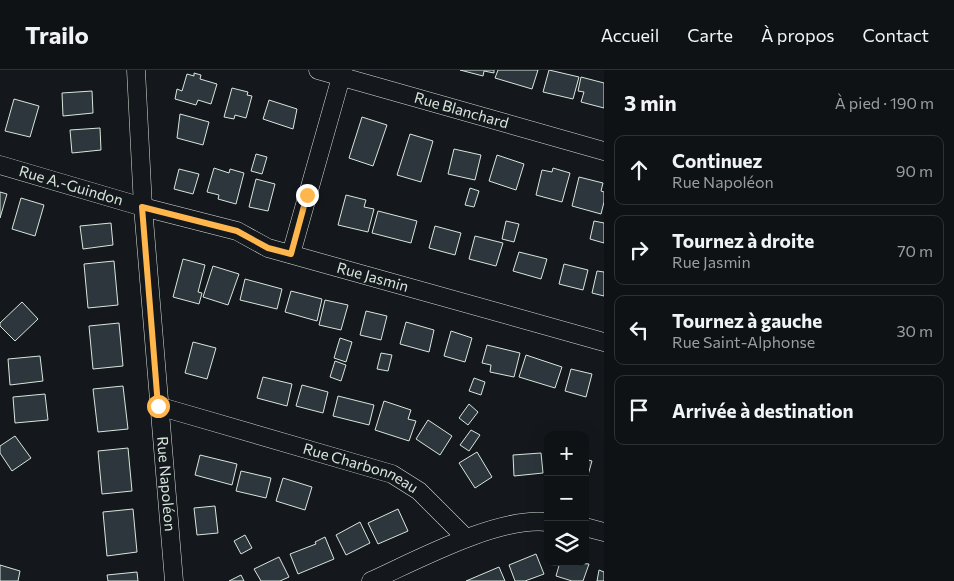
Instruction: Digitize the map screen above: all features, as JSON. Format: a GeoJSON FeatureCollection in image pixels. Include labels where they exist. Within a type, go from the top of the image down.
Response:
{"type":"FeatureCollection","features":[{"type":"Feature","properties":{"kind":"street","name":"Rue Napoléon"},"geometry":{"type":"LineString","coordinates":[[126,70],[135,89]]}},
{"type":"Feature","properties":{"kind":"street","name":"Rue Napoléon"},"geometry":{"type":"LineString","coordinates":[[136,70],[135,89],[142,207],[174,581]]}},
{"type":"Feature","properties":{"kind":"street","name":"Rue Blanchard"},"geometry":{"type":"LineString","coordinates":[[318,70],[342,74],[604,151]]}},
{"type":"Feature","properties":{"kind":"street"},"geometry":{"type":"LineString","coordinates":[[291,254],[342,74]]}},
{"type":"Feature","properties":{"kind":"street","name":"Rue A.-Guindon"},"geometry":{"type":"LineString","coordinates":[[0,165],[142,207]]}},
{"type":"Feature","properties":{"kind":"street","name":"Rue Jasmin"},"geometry":{"type":"LineString","coordinates":[[142,207],[237,231],[268,248],[604,342]]}},
{"type":"Feature","properties":{"kind":"street","name":"Rue Charbonneau"},"geometry":{"type":"LineString","coordinates":[[158,406],[392,474],[419,491],[466,538]]}},
{"type":"Feature","properties":{"kind":"street"},"geometry":{"type":"LineString","coordinates":[[371,581],[466,538],[532,520],[544,522]]}},
{"type":"Feature","properties":{"kind":"street"},"geometry":{"type":"LineString","coordinates":[[589,528],[604,532]]}},
{"type":"Feature","properties":{"kind":"building"},"geometry":{"type":"Polygon","coordinates":[[[460,70],[494,70],[494,73],[484,71],[483,76],[460,70]]]}},
{"type":"Feature","properties":{"kind":"building"},"geometry":{"type":"Polygon","coordinates":[[[498,70],[538,70],[532,89],[495,78],[498,70]]]}},
{"type":"Feature","properties":{"kind":"building"},"geometry":{"type":"Polygon","coordinates":[[[549,70],[579,77],[573,99],[543,92],[549,70]]]}},
{"type":"Feature","properties":{"kind":"building"},"geometry":{"type":"Polygon","coordinates":[[[194,73],[201,75],[200,79],[217,84],[211,104],[198,100],[196,105],[175,99],[177,89],[182,91],[187,74],[194,76],[194,73]]]}},
{"type":"Feature","properties":{"kind":"building"},"geometry":{"type":"Polygon","coordinates":[[[581,77],[604,83],[604,108],[581,102],[584,92],[578,91],[581,77]]]}},
{"type":"Feature","properties":{"kind":"building"},"geometry":{"type":"Polygon","coordinates":[[[232,88],[248,92],[247,95],[252,96],[246,118],[235,115],[234,119],[224,117],[232,88]]]}},
{"type":"Feature","properties":{"kind":"building"},"geometry":{"type":"Polygon","coordinates":[[[92,91],[93,113],[63,116],[62,93],[92,91]]]}},
{"type":"Feature","properties":{"kind":"building"},"geometry":{"type":"Polygon","coordinates":[[[14,99],[39,106],[30,137],[5,131],[14,99]]]}},
{"type":"Feature","properties":{"kind":"building"},"geometry":{"type":"Polygon","coordinates":[[[269,100],[297,109],[293,129],[263,119],[269,100]]]}},
{"type":"Feature","properties":{"kind":"building"},"geometry":{"type":"Polygon","coordinates":[[[180,114],[209,122],[203,145],[177,138],[180,114]]]}},
{"type":"Feature","properties":{"kind":"building"},"geometry":{"type":"Polygon","coordinates":[[[362,117],[387,125],[373,166],[349,158],[362,117]]]}},
{"type":"Feature","properties":{"kind":"building"},"geometry":{"type":"Polygon","coordinates":[[[100,128],[101,150],[72,153],[70,130],[100,128]]]}},
{"type":"Feature","properties":{"kind":"building"},"geometry":{"type":"Polygon","coordinates":[[[410,134],[433,141],[421,182],[397,175],[410,134]]]}},
{"type":"Feature","properties":{"kind":"building"},"geometry":{"type":"Polygon","coordinates":[[[454,149],[481,155],[475,180],[448,174],[454,149]]]}},
{"type":"Feature","properties":{"kind":"building"},"geometry":{"type":"Polygon","coordinates":[[[256,154],[267,157],[262,174],[251,171],[256,154]]]}},
{"type":"Feature","properties":{"kind":"building"},"geometry":{"type":"Polygon","coordinates":[[[497,155],[524,164],[516,190],[489,181],[497,155]]]}},
{"type":"Feature","properties":{"kind":"building"},"geometry":{"type":"Polygon","coordinates":[[[214,168],[229,173],[230,169],[244,173],[236,204],[218,199],[219,195],[207,192],[214,168]]]}},
{"type":"Feature","properties":{"kind":"building"},"geometry":{"type":"Polygon","coordinates":[[[553,168],[570,173],[562,202],[536,195],[542,170],[552,172],[553,168]]]}},
{"type":"Feature","properties":{"kind":"building"},"geometry":{"type":"Polygon","coordinates":[[[179,169],[199,174],[193,194],[174,189],[179,169]]]}},
{"type":"Feature","properties":{"kind":"building"},"geometry":{"type":"Polygon","coordinates":[[[579,177],[603,183],[601,191],[604,192],[604,202],[601,214],[572,206],[579,177]]]}},
{"type":"Feature","properties":{"kind":"building"},"geometry":{"type":"Polygon","coordinates":[[[256,179],[275,184],[268,211],[249,207],[256,179]]]}},
{"type":"Feature","properties":{"kind":"building"},"geometry":{"type":"Polygon","coordinates":[[[470,188],[479,191],[474,207],[465,205],[470,188]]]}},
{"type":"Feature","properties":{"kind":"building"},"geometry":{"type":"Polygon","coordinates":[[[0,192],[7,194],[0,218],[0,192]]]}},
{"type":"Feature","properties":{"kind":"building"},"geometry":{"type":"Polygon","coordinates":[[[346,195],[366,200],[364,207],[374,209],[368,232],[338,225],[346,195]]]}},
{"type":"Feature","properties":{"kind":"building"},"geometry":{"type":"Polygon","coordinates":[[[21,198],[44,205],[35,236],[12,229],[21,198]]]}},
{"type":"Feature","properties":{"kind":"building"},"geometry":{"type":"Polygon","coordinates":[[[378,211],[417,221],[411,243],[372,233],[378,211]]]}},
{"type":"Feature","properties":{"kind":"building"},"geometry":{"type":"Polygon","coordinates":[[[506,221],[519,224],[514,242],[502,239],[506,221]]]}},
{"type":"Feature","properties":{"kind":"building"},"geometry":{"type":"Polygon","coordinates":[[[594,221],[604,223],[604,243],[590,239],[594,221]]]}},
{"type":"Feature","properties":{"kind":"building"},"geometry":{"type":"Polygon","coordinates":[[[111,223],[113,245],[83,249],[80,226],[111,223]]]}},
{"type":"Feature","properties":{"kind":"building"},"geometry":{"type":"Polygon","coordinates":[[[435,226],[461,233],[455,255],[429,248],[435,226]]]}},
{"type":"Feature","properties":{"kind":"building"},"geometry":{"type":"Polygon","coordinates":[[[475,236],[503,243],[496,266],[469,259],[475,236]]]}},
{"type":"Feature","properties":{"kind":"building"},"geometry":{"type":"Polygon","coordinates":[[[519,252],[547,259],[541,279],[513,271],[519,252]]]}},
{"type":"Feature","properties":{"kind":"building"},"geometry":{"type":"Polygon","coordinates":[[[183,259],[205,265],[198,292],[202,293],[199,304],[173,297],[183,259]]]}},
{"type":"Feature","properties":{"kind":"building"},"geometry":{"type":"Polygon","coordinates":[[[114,261],[118,305],[88,308],[84,264],[114,261]]]}},
{"type":"Feature","properties":{"kind":"building"},"geometry":{"type":"Polygon","coordinates":[[[564,264],[588,270],[583,290],[559,284],[564,264]]]}},
{"type":"Feature","properties":{"kind":"building"},"geometry":{"type":"Polygon","coordinates":[[[213,266],[239,274],[228,305],[203,297],[213,266]]]}},
{"type":"Feature","properties":{"kind":"building"},"geometry":{"type":"Polygon","coordinates":[[[597,271],[604,272],[604,296],[592,293],[597,271]]]}},
{"type":"Feature","properties":{"kind":"building"},"geometry":{"type":"Polygon","coordinates":[[[245,279],[282,289],[277,309],[240,300],[245,279]]]}},
{"type":"Feature","properties":{"kind":"building"},"geometry":{"type":"Polygon","coordinates":[[[291,291],[322,299],[317,321],[285,312],[291,291]]]}},
{"type":"Feature","properties":{"kind":"building"},"geometry":{"type":"Polygon","coordinates":[[[325,300],[348,305],[341,330],[319,325],[325,300]]]}},
{"type":"Feature","properties":{"kind":"building"},"geometry":{"type":"Polygon","coordinates":[[[22,302],[38,319],[15,341],[0,326],[0,323],[22,302]]]}},
{"type":"Feature","properties":{"kind":"building"},"geometry":{"type":"Polygon","coordinates":[[[366,311],[387,316],[381,340],[360,335],[366,311]]]}},
{"type":"Feature","properties":{"kind":"building"},"geometry":{"type":"Polygon","coordinates":[[[406,322],[434,330],[429,352],[400,344],[406,322]]]}},
{"type":"Feature","properties":{"kind":"building"},"geometry":{"type":"Polygon","coordinates":[[[119,323],[123,366],[93,369],[89,326],[119,323]]]}},
{"type":"Feature","properties":{"kind":"building"},"geometry":{"type":"Polygon","coordinates":[[[451,331],[472,338],[465,362],[444,356],[451,331]]]}},
{"type":"Feature","properties":{"kind":"building"},"geometry":{"type":"Polygon","coordinates":[[[340,338],[352,342],[346,362],[334,358],[340,338]]]}},
{"type":"Feature","properties":{"kind":"building"},"geometry":{"type":"Polygon","coordinates":[[[193,342],[216,348],[207,379],[185,373],[193,342]]]}},
{"type":"Feature","properties":{"kind":"building"},"geometry":{"type":"Polygon","coordinates":[[[487,345],[520,353],[514,377],[490,372],[491,365],[482,363],[487,345]]]}},
{"type":"Feature","properties":{"kind":"building"},"geometry":{"type":"Polygon","coordinates":[[[381,353],[392,355],[388,371],[377,369],[381,353]]]}},
{"type":"Feature","properties":{"kind":"building"},"geometry":{"type":"Polygon","coordinates":[[[526,355],[562,367],[555,388],[519,377],[526,355]]]}},
{"type":"Feature","properties":{"kind":"building"},"geometry":{"type":"Polygon","coordinates":[[[40,356],[43,381],[10,385],[8,359],[40,356]]]}},
{"type":"Feature","properties":{"kind":"building"},"geometry":{"type":"Polygon","coordinates":[[[335,361],[346,365],[341,381],[330,377],[335,361]]]}},
{"type":"Feature","properties":{"kind":"building"},"geometry":{"type":"Polygon","coordinates":[[[571,369],[592,374],[586,397],[565,391],[571,369]]]}},
{"type":"Feature","properties":{"kind":"building"},"geometry":{"type":"Polygon","coordinates":[[[263,377],[292,384],[287,406],[257,398],[263,377]]]}},
{"type":"Feature","properties":{"kind":"building"},"geometry":{"type":"Polygon","coordinates":[[[474,378],[485,382],[481,395],[469,391],[474,378]]]}},
{"type":"Feature","properties":{"kind":"building"},"geometry":{"type":"Polygon","coordinates":[[[302,385],[328,392],[323,413],[296,406],[302,385]]]}},
{"type":"Feature","properties":{"kind":"building"},"geometry":{"type":"Polygon","coordinates":[[[123,386],[128,429],[98,432],[93,389],[123,386]]]}},
{"type":"Feature","properties":{"kind":"building"},"geometry":{"type":"Polygon","coordinates":[[[45,394],[48,420],[15,423],[13,397],[45,394]]]}},
{"type":"Feature","properties":{"kind":"building"},"geometry":{"type":"Polygon","coordinates":[[[338,396],[374,405],[369,425],[333,416],[338,396]]]}},
{"type":"Feature","properties":{"kind":"building"},"geometry":{"type":"Polygon","coordinates":[[[384,401],[411,410],[408,419],[416,421],[409,441],[375,430],[384,401]]]}},
{"type":"Feature","properties":{"kind":"building"},"geometry":{"type":"Polygon","coordinates":[[[469,404],[478,412],[468,425],[459,418],[469,404]]]}},
{"type":"Feature","properties":{"kind":"building"},"geometry":{"type":"Polygon","coordinates":[[[428,420],[452,436],[440,455],[416,439],[428,420]]]}},
{"type":"Feature","properties":{"kind":"building"},"geometry":{"type":"Polygon","coordinates":[[[471,430],[480,435],[469,451],[460,445],[471,430]]]}},
{"type":"Feature","properties":{"kind":"building"},"geometry":{"type":"Polygon","coordinates":[[[15,436],[31,458],[12,471],[0,453],[0,446],[15,436]]]}},
{"type":"Feature","properties":{"kind":"building"},"geometry":{"type":"Polygon","coordinates":[[[128,448],[132,491],[102,494],[98,451],[128,448]]]}},
{"type":"Feature","properties":{"kind":"building"},"geometry":{"type":"Polygon","coordinates":[[[477,452],[492,477],[475,488],[459,463],[477,452]]]}},
{"type":"Feature","properties":{"kind":"building"},"geometry":{"type":"Polygon","coordinates":[[[541,453],[543,473],[514,476],[513,455],[541,453]]]}},
{"type":"Feature","properties":{"kind":"building"},"geometry":{"type":"Polygon","coordinates":[[[200,455],[237,464],[232,485],[195,475],[200,455]]]}},
{"type":"Feature","properties":{"kind":"building"},"geometry":{"type":"Polygon","coordinates":[[[589,460],[592,461],[589,472],[589,460]]]}},
{"type":"Feature","properties":{"kind":"building"},"geometry":{"type":"Polygon","coordinates":[[[241,471],[271,478],[266,498],[236,491],[241,471]]]}},
{"type":"Feature","properties":{"kind":"building"},"geometry":{"type":"Polygon","coordinates":[[[283,478],[312,487],[305,510],[276,501],[283,478]]]}},
{"type":"Feature","properties":{"kind":"building"},"geometry":{"type":"Polygon","coordinates":[[[215,506],[218,533],[197,535],[194,508],[215,506]]]}},
{"type":"Feature","properties":{"kind":"building"},"geometry":{"type":"Polygon","coordinates":[[[133,509],[137,552],[107,556],[103,512],[133,509]]]}},
{"type":"Feature","properties":{"kind":"building"},"geometry":{"type":"Polygon","coordinates":[[[398,509],[408,531],[378,544],[368,523],[398,509]]]}},
{"type":"Feature","properties":{"kind":"building"},"geometry":{"type":"Polygon","coordinates":[[[360,522],[370,543],[346,555],[336,535],[360,522]]]}},
{"type":"Feature","properties":{"kind":"building"},"geometry":{"type":"Polygon","coordinates":[[[245,535],[252,548],[241,554],[234,541],[245,535]]]}},
{"type":"Feature","properties":{"kind":"building"},"geometry":{"type":"Polygon","coordinates":[[[325,537],[334,559],[298,574],[290,554],[316,544],[315,542],[325,537]]]}},
{"type":"Feature","properties":{"kind":"building"},"geometry":{"type":"Polygon","coordinates":[[[536,554],[544,574],[525,581],[515,581],[509,565],[536,554]]]}},
{"type":"Feature","properties":{"kind":"building"},"geometry":{"type":"Polygon","coordinates":[[[279,557],[289,577],[280,581],[261,581],[254,569],[279,557]]]}},
{"type":"Feature","properties":{"kind":"building"},"geometry":{"type":"Polygon","coordinates":[[[0,565],[20,571],[18,581],[0,581],[0,565]]]}},
{"type":"Feature","properties":{"kind":"building"},"geometry":{"type":"Polygon","coordinates":[[[559,566],[588,566],[583,581],[572,581],[556,576],[559,566]]]}},
{"type":"Feature","properties":{"kind":"building"},"geometry":{"type":"Polygon","coordinates":[[[499,567],[505,581],[466,581],[499,567]]]}},
{"type":"Feature","properties":{"kind":"building"},"geometry":{"type":"Polygon","coordinates":[[[599,570],[604,572],[604,581],[597,581],[599,570]]]}},
{"type":"Feature","properties":{"kind":"building"},"geometry":{"type":"Polygon","coordinates":[[[137,572],[138,581],[108,581],[107,575],[137,572]]]}},
{"type":"Feature","properties":{"kind":"building"},"geometry":{"type":"Polygon","coordinates":[[[241,575],[244,581],[229,581],[241,575]]]}},
{"type":"Feature","properties":{"kind":"route"},"geometry":{"type":"LineString","coordinates":[[158,406],[142,207],[237,231],[268,248],[291,254],[307,195]]}}]}
